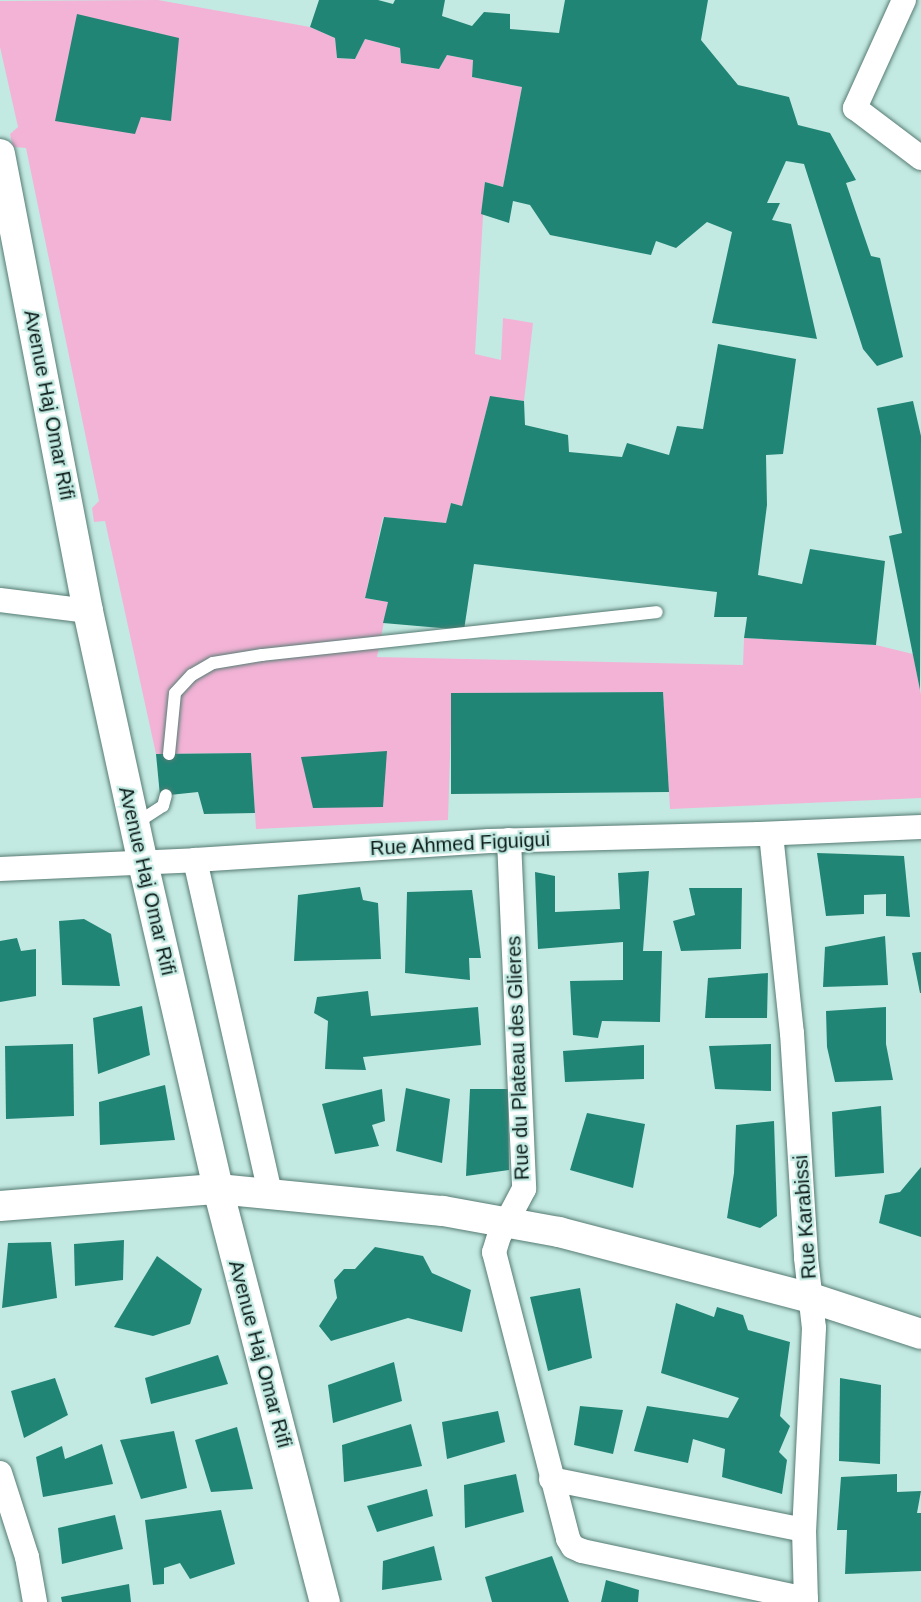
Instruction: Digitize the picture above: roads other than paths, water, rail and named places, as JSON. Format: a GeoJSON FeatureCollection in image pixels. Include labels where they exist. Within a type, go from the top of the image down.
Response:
{"type":"FeatureCollection","features":[{"type":"Feature","properties":{"kind":"street"},"geometry":{"type":"LineString","coordinates":[[904,0],[855,108],[921,158]]}},
{"type":"Feature","properties":{"kind":"street","name":"Avenue Haj Omar Rifi"},"geometry":{"type":"LineString","coordinates":[[0,154],[88,611],[142,863],[218,1188],[325,1602]]}},
{"type":"Feature","properties":{"kind":"street"},"geometry":{"type":"LineString","coordinates":[[0,600],[88,611]]}},
{"type":"Feature","properties":{"kind":"street","name":"Rue Ahmed Figuigui"},"geometry":{"type":"LineString","coordinates":[[0,869],[195,860],[509,840],[771,834],[921,827]]}},
{"type":"Feature","properties":{"kind":"street","name":"Rue Karabissi"},"geometry":{"type":"LineString","coordinates":[[771,834],[792,1033],[806,1258],[814,1328],[804,1530],[806,1601]]}},
{"type":"Feature","properties":{"kind":"street","name":"Rue du Plateau des Glieres"},"geometry":{"type":"LineString","coordinates":[[509,840],[524,1189],[507,1220],[494,1252],[568,1539],[573,1547],[806,1601]]}},
{"type":"Feature","properties":{"kind":"street"},"geometry":{"type":"LineString","coordinates":[[195,860],[270,1194]]}},
{"type":"Feature","properties":{"kind":"street"},"geometry":{"type":"LineString","coordinates":[[0,1206],[218,1188],[443,1211],[507,1220],[811,1298],[921,1334]]}},
{"type":"Feature","properties":{"kind":"street"},"geometry":{"type":"LineString","coordinates":[[0,1473],[27,1557],[35,1602]]}},
{"type":"Feature","properties":{"kind":"street"},"geometry":{"type":"LineString","coordinates":[[551,1479],[804,1530]]}},
{"type":"Feature","properties":{"kind":"lane"},"geometry":{"type":"LineString","coordinates":[[170,754],[176,693],[192,675],[213,663],[657,612]]}},
{"type":"Feature","properties":{"kind":"lane"},"geometry":{"type":"LineString","coordinates":[[134,825],[163,806],[166,795]]}}]}
